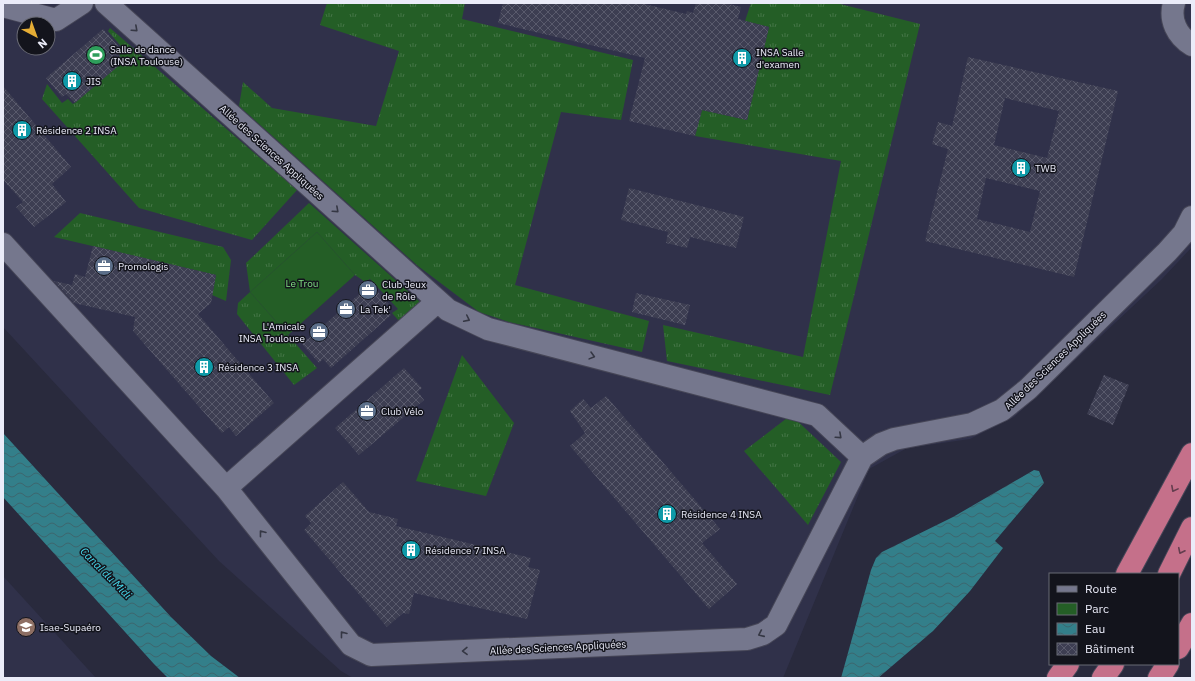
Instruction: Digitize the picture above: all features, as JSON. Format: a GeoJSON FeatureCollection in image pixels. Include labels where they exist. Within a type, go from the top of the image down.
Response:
{"type":"FeatureCollection","features":[{"type":"Feature","properties":{"kind":"highway"},"geometry":{"type":"LineString","coordinates":[[1128,573],[1153,529],[1192,454]]}},
{"type":"Feature","properties":{"kind":"highway"},"geometry":{"type":"LineString","coordinates":[[1170,573],[1192,528]]}},
{"type":"Feature","properties":{"kind":"highway"},"geometry":{"type":"LineString","coordinates":[[1179,646],[1192,624]]}},
{"type":"Feature","properties":{"kind":"highway"},"geometry":{"type":"LineString","coordinates":[[1058,678],[1067,665]]}},
{"type":"Feature","properties":{"kind":"highway"},"geometry":{"type":"LineString","coordinates":[[1102,678],[1112,665]]}},
{"type":"Feature","properties":{"kind":"highway"},"geometry":{"type":"LineString","coordinates":[[1159,678],[1167,665]]}},
{"type":"Feature","properties":{"kind":"street"},"geometry":{"type":"LineString","coordinates":[[3,6],[56,20],[82,3]]}},
{"type":"Feature","properties":{"kind":"street","name":"Allée des Sciences Appliquées"},"geometry":{"type":"LineString","coordinates":[[106,3],[448,310],[488,329],[817,415],[862,457]]}},
{"type":"Feature","properties":{"kind":"street"},"geometry":{"type":"LineString","coordinates":[[1174,3],[1172,17],[1175,26],[1180,35],[1192,45]]}},
{"type":"Feature","properties":{"kind":"street","name":"Allée des Sciences Appliquées"},"geometry":{"type":"LineString","coordinates":[[3,244],[226,488],[351,645],[371,655],[747,639],[764,634],[776,625],[862,457],[881,444],[894,439],[972,424],[1002,410],[1028,388],[1167,252],[1184,233],[1192,217]]}},
{"type":"Feature","properties":{"kind":"street"},"geometry":{"type":"LineString","coordinates":[[226,488],[438,301]]}},
{"type":"Feature","properties":{"kind":"shaded area"},"geometry":{"type":"Polygon","coordinates":[[[3,3],[1192,3],[1192,247],[1161,280],[1014,417],[970,439],[907,448],[869,469],[783,678],[353,678],[341,671],[219,561],[3,327],[3,3]]]}},
{"type":"Feature","properties":{"kind":"shaded area","name":"Isae-Supaéro"},"geometry":{"type":"Polygon","coordinates":[[[3,576],[96,678],[3,678],[3,576]]]}},
{"type":"Feature","properties":{"kind":"green space"},"geometry":{"type":"Polygon","coordinates":[[[327,3],[465,3],[462,19],[633,60],[621,120],[561,112],[515,285],[649,321],[642,352],[509,322],[479,312],[418,266],[239,106],[243,82],[272,108],[376,126],[399,51],[320,25],[327,3]]]}},
{"type":"Feature","properties":{"kind":"green space"},"geometry":{"type":"Polygon","coordinates":[[[751,3],[836,3],[920,24],[830,395],[667,361],[663,325],[803,357],[841,161],[695,136],[702,110],[747,120],[769,27],[745,21],[751,3]]]}},
{"type":"Feature","properties":{"kind":"green space"},"geometry":{"type":"Polygon","coordinates":[[[110,28],[297,190],[252,240],[139,208],[42,99],[47,84],[62,103],[68,99],[73,104],[124,61],[119,55],[124,50],[108,31],[110,28]]]}},
{"type":"Feature","properties":{"kind":"green space"},"geometry":{"type":"Polygon","coordinates":[[[309,203],[420,302],[399,321],[392,313],[398,309],[370,279],[365,282],[355,275],[317,232],[250,292],[246,263],[309,203]]]}},
{"type":"Feature","properties":{"kind":"green space"},"geometry":{"type":"Polygon","coordinates":[[[80,213],[223,247],[231,260],[226,301],[212,295],[216,275],[54,237],[80,213]]]}},
{"type":"Feature","properties":{"kind":"green space","name":"Le Trou"},"geometry":{"type":"Polygon","coordinates":[[[317,232],[355,275],[288,335],[250,292],[317,232]]]}},
{"type":"Feature","properties":{"kind":"green space"},"geometry":{"type":"Polygon","coordinates":[[[250,292],[317,368],[294,385],[237,314],[238,303],[250,292]]]}},
{"type":"Feature","properties":{"kind":"green space"},"geometry":{"type":"Polygon","coordinates":[[[462,355],[514,423],[486,496],[416,481],[462,355]]]}},
{"type":"Feature","properties":{"kind":"green space"},"geometry":{"type":"Polygon","coordinates":[[[791,415],[841,462],[808,525],[744,451],[791,415]]]}},
{"type":"Feature","properties":{"kind":"water","name":"Canal du Midi"},"geometry":{"type":"Polygon","coordinates":[[[3,433],[171,617],[211,656],[240,678],[168,678],[154,664],[3,497],[3,433]]]}},
{"type":"Feature","properties":{"kind":"water"},"geometry":{"type":"Polygon","coordinates":[[[1034,470],[1039,471],[1044,483],[995,541],[1003,548],[970,591],[933,631],[878,678],[841,678],[871,570],[876,558],[882,552],[953,517],[1034,470]]]}},
{"type":"Feature","properties":{"kind":"building"},"geometry":{"type":"Polygon","coordinates":[[[503,3],[640,3],[686,14],[687,11],[693,13],[696,3],[725,3],[741,7],[738,19],[769,27],[747,120],[702,110],[695,136],[629,121],[645,58],[498,23],[503,3]]]}},
{"type":"Feature","properties":{"kind":"building","name":"Salle de dance (INSA Toulouse)"},"geometry":{"type":"Polygon","coordinates":[[[103,29],[120,48],[116,52],[124,61],[75,103],[66,94],[62,97],[46,78],[103,29]]]}},
{"type":"Feature","properties":{"kind":"building","name":"TWB"},"geometry":{"type":"Polygon","coordinates":[[[968,57],[1118,91],[1074,277],[925,241],[948,149],[932,144],[938,122],[952,126],[968,57]],[[1005,98],[994,145],[1047,158],[1059,111],[1005,98]],[[986,178],[977,219],[1030,232],[1040,191],[986,178]]]}},
{"type":"Feature","properties":{"kind":"building","name":"Résidence 2 INSA"},"geometry":{"type":"Polygon","coordinates":[[[3,86],[71,167],[52,184],[66,202],[34,227],[16,207],[23,202],[3,180],[3,86]]]}},
{"type":"Feature","properties":{"kind":"building"},"geometry":{"type":"Polygon","coordinates":[[[629,188],[744,217],[736,248],[690,237],[687,248],[666,243],[668,232],[621,220],[629,188]]]}},
{"type":"Feature","properties":{"kind":"building","name":"Résidence 3 INSA"},"geometry":{"type":"Polygon","coordinates":[[[93,246],[216,275],[211,303],[198,314],[274,403],[236,436],[229,427],[222,433],[133,331],[135,317],[74,303],[54,281],[72,285],[75,274],[85,277],[93,246]]]}},
{"type":"Feature","properties":{"kind":"building"},"geometry":{"type":"Polygon","coordinates":[[[371,284],[389,304],[384,307],[391,315],[331,368],[323,359],[319,363],[302,344],[371,284]]]}},
{"type":"Feature","properties":{"kind":"building"},"geometry":{"type":"Polygon","coordinates":[[[636,293],[690,305],[685,325],[632,312],[636,293]]]}},
{"type":"Feature","properties":{"kind":"building"},"geometry":{"type":"Polygon","coordinates":[[[404,368],[422,388],[418,392],[424,400],[359,455],[335,428],[404,368]]]}},
{"type":"Feature","properties":{"kind":"building"},"geometry":{"type":"Polygon","coordinates":[[[1104,375],[1129,385],[1113,425],[1087,414],[1104,375]]]}},
{"type":"Feature","properties":{"kind":"building","name":"Résidence 4 INSA"},"geometry":{"type":"Polygon","coordinates":[[[606,396],[720,529],[702,543],[737,584],[709,609],[570,446],[585,433],[570,411],[583,399],[591,408],[606,396]]]}},
{"type":"Feature","properties":{"kind":"building","name":"Résidence 7 INSA"},"geometry":{"type":"Polygon","coordinates":[[[343,482],[369,512],[398,519],[396,526],[531,558],[528,567],[540,570],[527,619],[414,593],[409,614],[403,613],[387,627],[304,530],[311,523],[305,516],[343,482]]]}},
{"type":"Feature","properties":{"kind":"place","name":"Salle de dance (INSA Toulouse)"},"geometry":{"type":"Point","coordinates":[96,55]}},
{"type":"Feature","properties":{"kind":"place","name":"INSA Salle d'examen"},"geometry":{"type":"Point","coordinates":[742,58]}},
{"type":"Feature","properties":{"kind":"place","name":"JIS"},"geometry":{"type":"Point","coordinates":[72,81]}},
{"type":"Feature","properties":{"kind":"place","name":"Résidence 2 INSA"},"geometry":{"type":"Point","coordinates":[22,130]}},
{"type":"Feature","properties":{"kind":"place","name":"TWB"},"geometry":{"type":"Point","coordinates":[1021,168]}},
{"type":"Feature","properties":{"kind":"place","name":"Promologis"},"geometry":{"type":"Point","coordinates":[104,266]}},
{"type":"Feature","properties":{"kind":"place","name":"Club Jeux de Rôle"},"geometry":{"type":"Point","coordinates":[368,290]}},
{"type":"Feature","properties":{"kind":"place","name":"La Tek'"},"geometry":{"type":"Point","coordinates":[346,309]}},
{"type":"Feature","properties":{"kind":"place","name":"L'Amicale INSA Toulouse"},"geometry":{"type":"Point","coordinates":[319,332]}},
{"type":"Feature","properties":{"kind":"place","name":"Résidence 3 INSA"},"geometry":{"type":"Point","coordinates":[204,367]}},
{"type":"Feature","properties":{"kind":"place","name":"Club Vélo"},"geometry":{"type":"Point","coordinates":[367,411]}},
{"type":"Feature","properties":{"kind":"place","name":"Résidence 4 INSA"},"geometry":{"type":"Point","coordinates":[667,514]}},
{"type":"Feature","properties":{"kind":"place","name":"Résidence 7 INSA"},"geometry":{"type":"Point","coordinates":[411,550]}},
{"type":"Feature","properties":{"kind":"place","name":"Isae-Supaéro"},"geometry":{"type":"Point","coordinates":[26,627]}}]}
